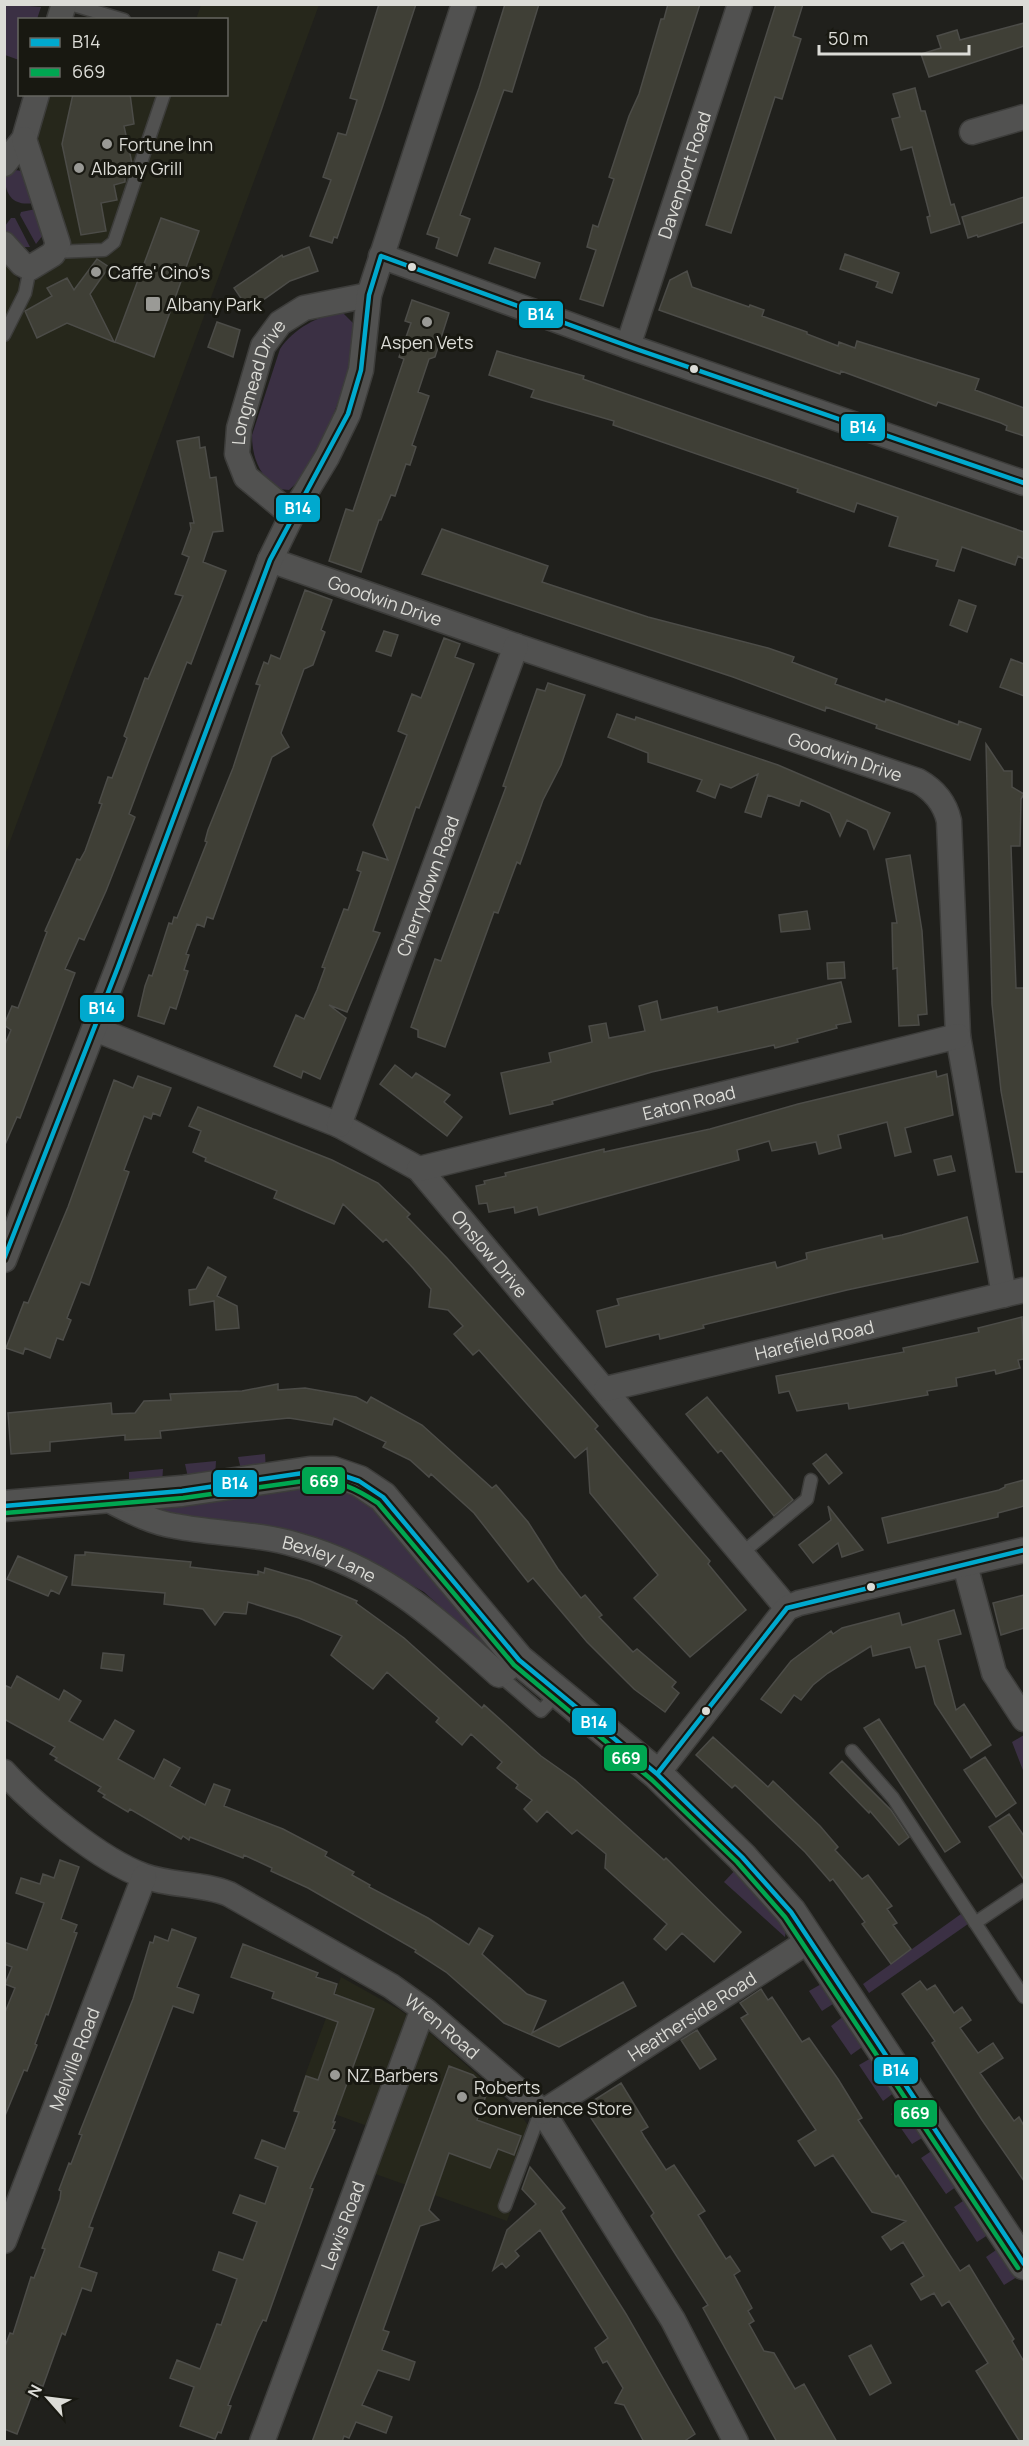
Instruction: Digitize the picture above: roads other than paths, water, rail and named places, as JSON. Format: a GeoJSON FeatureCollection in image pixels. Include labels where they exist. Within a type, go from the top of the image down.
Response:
{"type":"FeatureCollection","features":[{"type":"Feature","properties":{"kind":"street"},"geometry":{"type":"LineString","coordinates":[[4,1260],[95,1029],[270,560],[292,515],[327,457],[348,414],[361,370],[369,295],[464,4]]}},
{"type":"Feature","properties":{"kind":"street","name":"Davenport Road"},"geometry":{"type":"LineString","coordinates":[[628,346],[740,4]]}},
{"type":"Feature","properties":{"kind":"street"},"geometry":{"type":"LineString","coordinates":[[4,164],[24,139],[36,96]]}},
{"type":"Feature","properties":{"kind":"street"},"geometry":{"type":"LineString","coordinates":[[972,132],[1024,117]]}},
{"type":"Feature","properties":{"kind":"street"},"geometry":{"type":"LineString","coordinates":[[4,244],[22,264],[30,268],[54,252],[58,244],[24,139]]}},
{"type":"Feature","properties":{"kind":"street"},"geometry":{"type":"LineString","coordinates":[[381,256],[628,346],[1024,483]]}},
{"type":"Feature","properties":{"kind":"street","name":"Longmead Drive"},"geometry":{"type":"LineString","coordinates":[[292,515],[246,477],[237,454],[239,428],[263,346],[280,323],[304,308],[369,295]]}},
{"type":"Feature","properties":{"kind":"street","name":"Goodwin Drive"},"geometry":{"type":"LineString","coordinates":[[270,560],[516,646],[918,781],[928,787],[946,808],[949,820],[958,1036],[1014,1292]]}},
{"type":"Feature","properties":{"kind":"street","name":"Cherrydown Road"},"geometry":{"type":"LineString","coordinates":[[339,1125],[516,646]]}},
{"type":"Feature","properties":{"kind":"street","name":"Onslow Drive"},"geometry":{"type":"LineString","coordinates":[[95,1029],[339,1125],[419,1169],[788,1608]]}},
{"type":"Feature","properties":{"kind":"street","name":"Eaton Road"},"geometry":{"type":"LineString","coordinates":[[419,1169],[958,1036]]}},
{"type":"Feature","properties":{"kind":"street","name":"Harefield Road"},"geometry":{"type":"LineString","coordinates":[[606,1389],[1014,1292]]}},
{"type":"Feature","properties":{"kind":"street","name":"Bexley Lane"},"geometry":{"type":"LineString","coordinates":[[4,1506],[107,1499],[210,1488],[310,1472],[333,1472],[359,1481],[383,1497],[401,1517],[509,1668]]}},
{"type":"Feature","properties":{"kind":"street","name":"Bexley Lane"},"geometry":{"type":"LineString","coordinates":[[107,1499],[141,1517],[174,1526],[296,1544],[350,1564],[394,1587],[509,1668],[557,1694],[602,1728],[657,1774],[769,1886],[810,1940],[1024,2264]]}},
{"type":"Feature","properties":{"kind":"street"},"geometry":{"type":"LineString","coordinates":[[657,1774],[788,1608],[799,1602],[1024,1550]]}},
{"type":"Feature","properties":{"kind":"street"},"geometry":{"type":"LineString","coordinates":[[965,1565],[994,1673],[1024,1719]]}},
{"type":"Feature","properties":{"kind":"street","name":"Wren Road"},"geometry":{"type":"LineString","coordinates":[[4,1772],[25,1793],[71,1831],[122,1866],[144,1877],[212,1887],[229,1894],[330,1953],[363,1969],[423,2008],[542,2111],[673,2320],[736,2442]]}},
{"type":"Feature","properties":{"kind":"street","name":"Melville Road"},"geometry":{"type":"LineString","coordinates":[[4,2241],[144,1877]]}},
{"type":"Feature","properties":{"kind":"street","name":"Heatherside Road"},"geometry":{"type":"LineString","coordinates":[[542,2111],[810,1940]]}},
{"type":"Feature","properties":{"kind":"street","name":"Lewis Road"},"geometry":{"type":"LineString","coordinates":[[262,2442],[423,2008]]}},
{"type":"Feature","properties":{"kind":"lane"},"geometry":{"type":"LineString","coordinates":[[70,4],[117,18]]}},
{"type":"Feature","properties":{"kind":"lane"},"geometry":{"type":"LineString","coordinates":[[54,252],[104,250],[114,242],[163,96]]}},
{"type":"Feature","properties":{"kind":"lane"},"geometry":{"type":"LineString","coordinates":[[4,335],[25,293],[30,268]]}},
{"type":"Feature","properties":{"kind":"lane"},"geometry":{"type":"LineString","coordinates":[[742,1553],[807,1499],[811,1480]]}},
{"type":"Feature","properties":{"kind":"lane"},"geometry":{"type":"LineString","coordinates":[[852,1751],[893,1798],[1024,1997]]}},
{"type":"Feature","properties":{"kind":"lane"},"geometry":{"type":"LineString","coordinates":[[975,1923],[1024,1890]]}},
{"type":"Feature","properties":{"kind":"lane"},"geometry":{"type":"LineString","coordinates":[[505,2206],[542,2111]]}},
{"type":"Feature","properties":{"kind":"place","name":"Fortune Inn"},"geometry":{"type":"Point","coordinates":[107,144]}},
{"type":"Feature","properties":{"kind":"place","name":"Albany Grill"},"geometry":{"type":"Point","coordinates":[79,168]}},
{"type":"Feature","properties":{"kind":"place","name":"Caffe' Cino's"},"geometry":{"type":"Point","coordinates":[96,272]}},
{"type":"Feature","properties":{"kind":"place","name":"Albany Park"},"geometry":{"type":"Point","coordinates":[153,304]}},
{"type":"Feature","properties":{"kind":"place","name":"Aspen Vets"},"geometry":{"type":"Point","coordinates":[427,322]}},
{"type":"Feature","properties":{"kind":"place","name":"NZ Barbers"},"geometry":{"type":"Point","coordinates":[335,2075]}},
{"type":"Feature","properties":{"kind":"place","name":"Roberts Convenience Store"},"geometry":{"type":"Point","coordinates":[462,2097]}}]}
